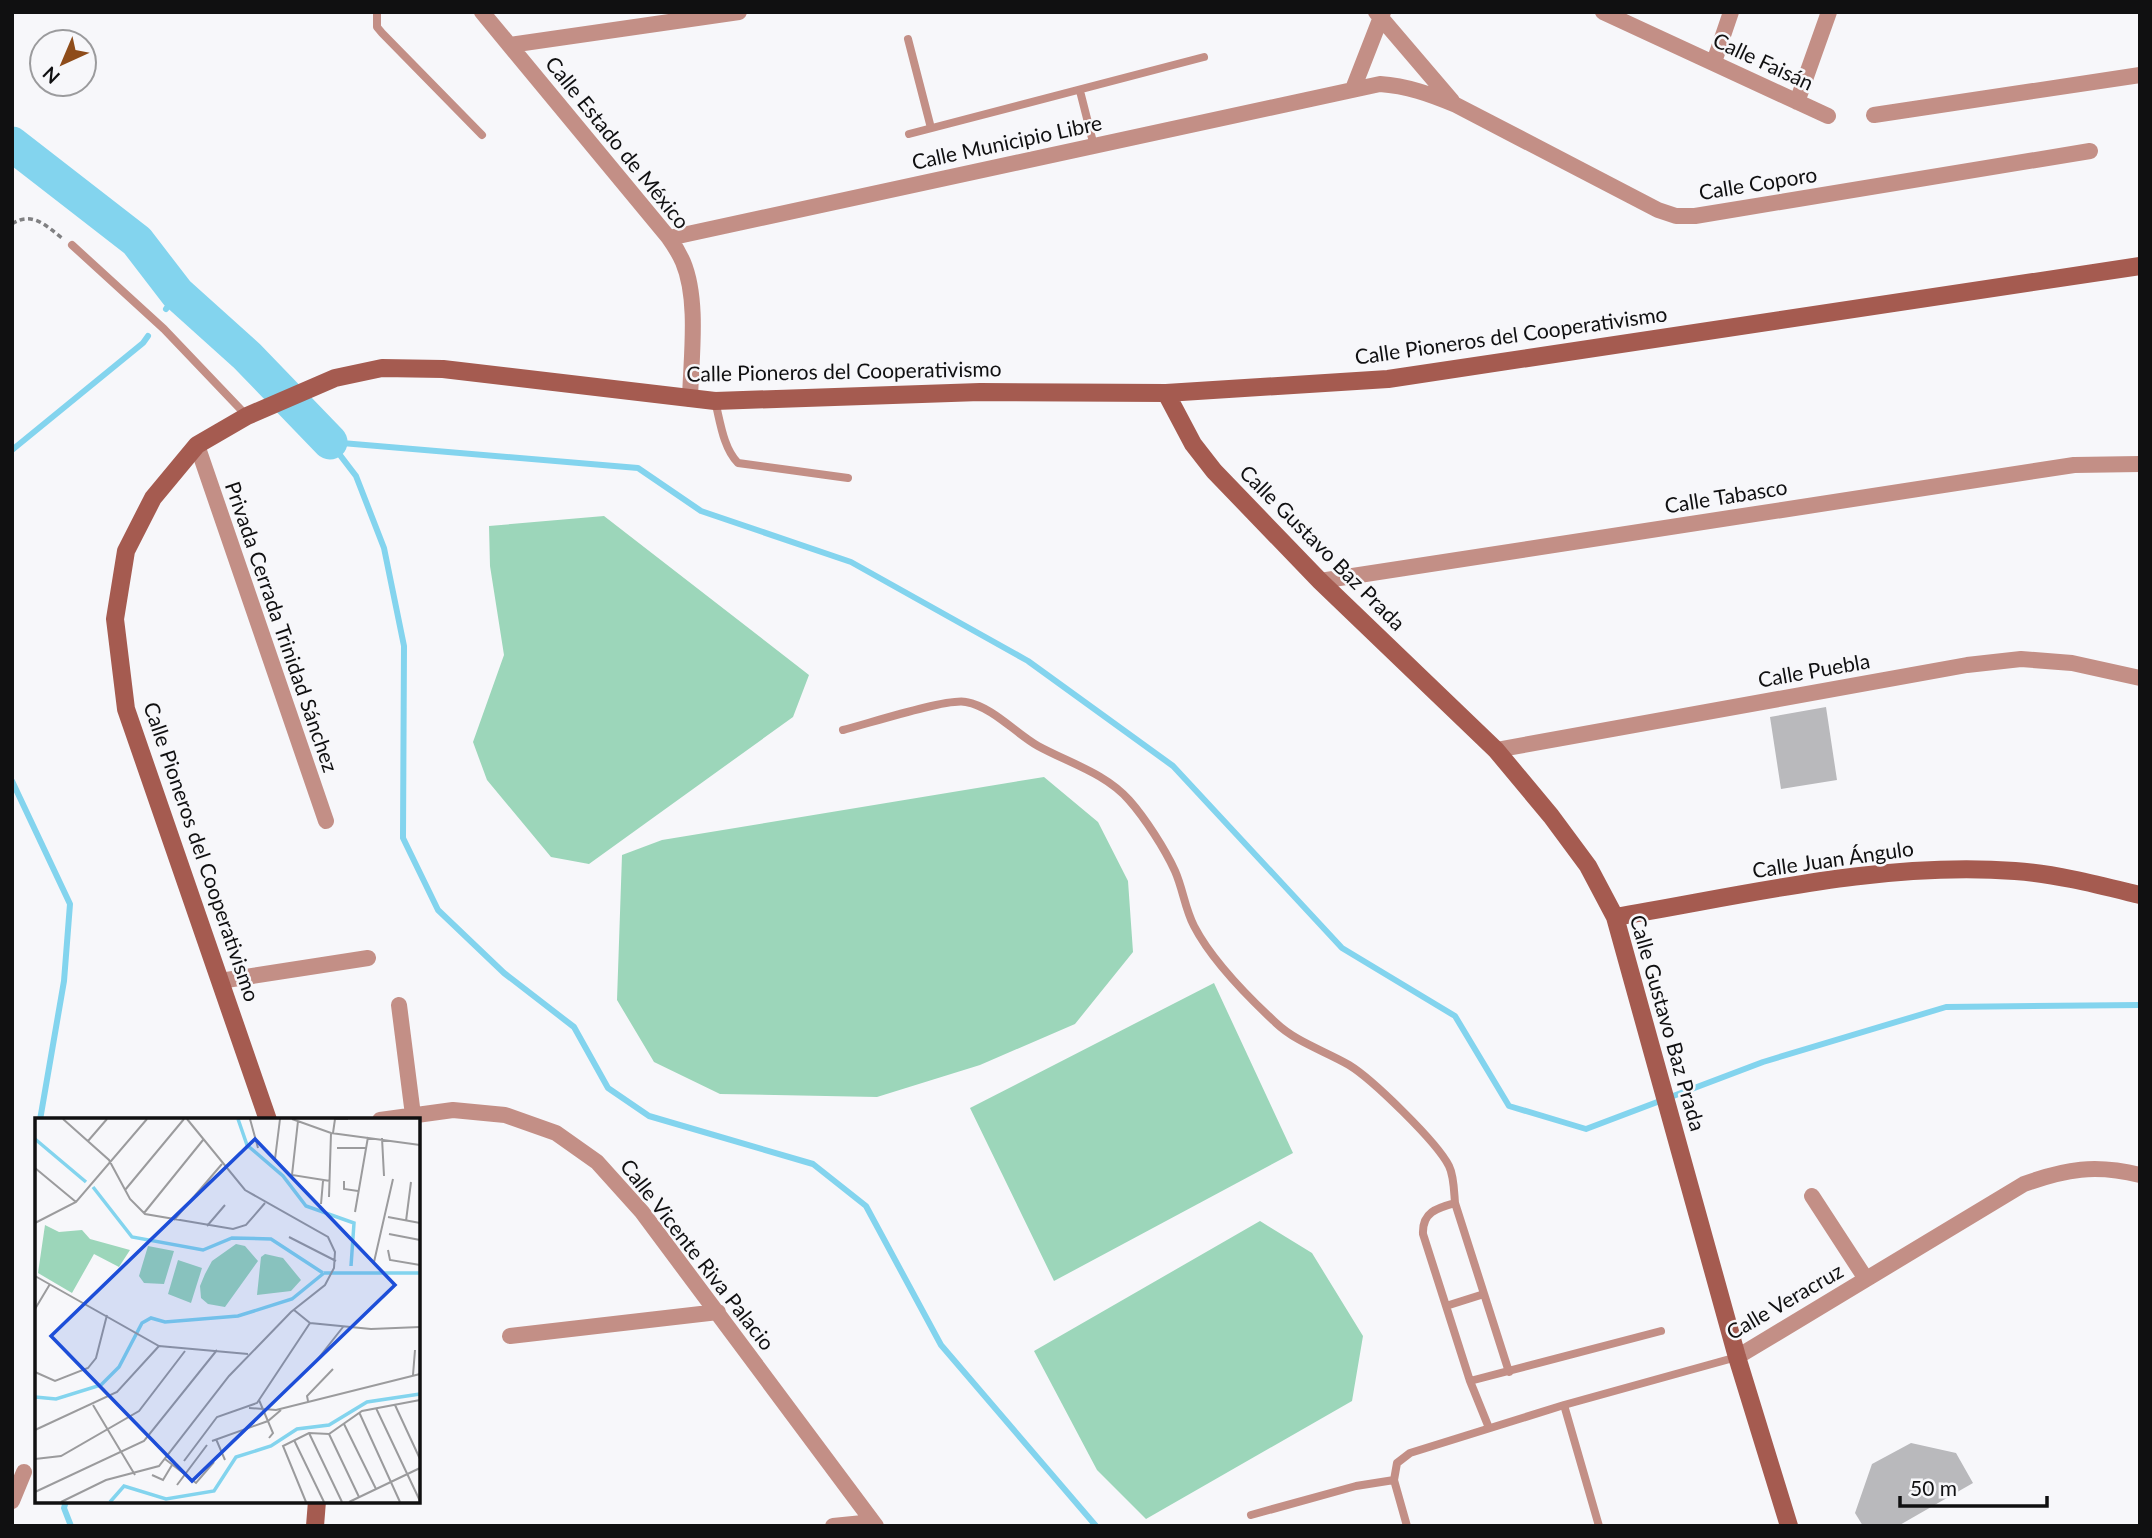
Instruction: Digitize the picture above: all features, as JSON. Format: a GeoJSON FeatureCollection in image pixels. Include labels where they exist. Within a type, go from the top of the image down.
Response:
{"type":"FeatureCollection","features":[{"type":"Feature","properties":{"kind":"street","name":"Calle Estado de México"},"geometry":{"type":"LineString","coordinates":[[482,12],[669,238],[683,262],[691,312],[690,399]]}},
{"type":"Feature","properties":{"kind":"street"},"geometry":{"type":"LineString","coordinates":[[510,45],[739,12]]}},
{"type":"Feature","properties":{"kind":"street","name":"Calle Faisán"},"geometry":{"type":"LineString","coordinates":[[1603,12],[1828,116]]}},
{"type":"Feature","properties":{"kind":"street"},"geometry":{"type":"LineString","coordinates":[[1714,62],[1731,12]]}},
{"type":"Feature","properties":{"kind":"street"},"geometry":{"type":"LineString","coordinates":[[1797,102],[1829,12]]}},
{"type":"Feature","properties":{"kind":"street"},"geometry":{"type":"LineString","coordinates":[[1353,89],[1380,14]]}},
{"type":"Feature","properties":{"kind":"street","name":"Calle Coporo"},"geometry":{"type":"LineString","coordinates":[[1380,14],[1456,104]]}},
{"type":"Feature","properties":{"kind":"street"},"geometry":{"type":"LineString","coordinates":[[1874,115],[2140,75]]}},
{"type":"Feature","properties":{"kind":"street","name":"Calle Coporo"},"geometry":{"type":"LineString","coordinates":[[1353,89],[1380,84],[1399,85],[1456,104],[1658,210],[1676,216],[1695,216],[2090,150]]}},
{"type":"Feature","properties":{"kind":"street","name":"Calle Municipio Libre"},"geometry":{"type":"LineString","coordinates":[[669,238],[1353,89]]}},
{"type":"Feature","properties":{"kind":"street","name":"Calle Pioneros del Cooperativismo"},"geometry":{"type":"LineString","coordinates":[[267,1118],[126,709],[115,619],[125,551],[153,498],[197,446],[255,413],[335,378],[382,368],[443,369],[715,401],[980,392],[1166,393],[1388,379],[2140,265]]}},
{"type":"Feature","properties":{"kind":"street","name":"Calle Gustavo Baz Prada"},"geometry":{"type":"LineString","coordinates":[[1166,393],[1192,444],[1214,471],[1320,581],[1496,750],[1552,816],[1588,866],[1615,917],[1737,1357],[1789,1526]]}},
{"type":"Feature","properties":{"kind":"street","name":"Privada Cerrada Trinidad Sánchez"},"geometry":{"type":"LineString","coordinates":[[197,446],[326,821]]}},
{"type":"Feature","properties":{"kind":"street","name":"Calle Tabasco"},"geometry":{"type":"LineString","coordinates":[[1320,581],[2074,465],[2140,464]]}},
{"type":"Feature","properties":{"kind":"street","name":"Calle Puebla"},"geometry":{"type":"LineString","coordinates":[[1496,750],[2021,659],[2072,663],[2140,678]]}},
{"type":"Feature","properties":{"kind":"street","name":"Calle Juan Ángulo"},"geometry":{"type":"LineString","coordinates":[[1615,917],[1878,873],[1939,870],[2016,871],[2086,882],[2140,895]]}},
{"type":"Feature","properties":{"kind":"street"},"geometry":{"type":"LineString","coordinates":[[220,981],[368,958]]}},
{"type":"Feature","properties":{"kind":"street"},"geometry":{"type":"LineString","coordinates":[[400,1005],[413,1115]]}},
{"type":"Feature","properties":{"kind":"street","name":"Calle Vicente Riva Palacio"},"geometry":{"type":"LineString","coordinates":[[393,1118],[453,1110],[505,1115],[556,1133],[597,1162],[642,1212],[874,1524]]}},
{"type":"Feature","properties":{"kind":"street","name":"Calle Veracruz"},"geometry":{"type":"LineString","coordinates":[[1737,1357],[2024,1184],[2059,1171],[2120,1170],[2140,1175]]}},
{"type":"Feature","properties":{"kind":"street"},"geometry":{"type":"LineString","coordinates":[[1812,1196],[1866,1279]]}},
{"type":"Feature","properties":{"kind":"street"},"geometry":{"type":"LineString","coordinates":[[510,1336],[718,1312]]}},
{"type":"Feature","properties":{"kind":"street"},"geometry":{"type":"LineString","coordinates":[[12,1501],[24,1472]]}},
{"type":"Feature","properties":{"kind":"street"},"geometry":{"type":"LineString","coordinates":[[315,1526],[317,1503]]}},
{"type":"Feature","properties":{"kind":"street"},"geometry":{"type":"LineString","coordinates":[[833,1526],[874,1524]]}},
{"type":"Feature","properties":{"kind":"lane"},"geometry":{"type":"LineString","coordinates":[[377,12],[377,27],[382,33],[482,135]]}},
{"type":"Feature","properties":{"kind":"lane"},"geometry":{"type":"LineString","coordinates":[[908,39],[931,128]]}},
{"type":"Feature","properties":{"kind":"lane"},"geometry":{"type":"LineString","coordinates":[[909,134],[1204,57]]}},
{"type":"Feature","properties":{"kind":"lane"},"geometry":{"type":"LineString","coordinates":[[1080,91],[1094,146]]}},
{"type":"Feature","properties":{"kind":"lane"},"geometry":{"type":"LineString","coordinates":[[72,245],[255,413]]}},
{"type":"Feature","properties":{"kind":"lane"},"geometry":{"type":"LineString","coordinates":[[715,401],[728,448],[738,463],[848,478]]}},
{"type":"Feature","properties":{"kind":"lane"},"geometry":{"type":"LineString","coordinates":[[843,730],[965,701],[985,709],[1038,746],[1092,772],[1128,800],[1175,871],[1193,924],[1209,953],[1277,1024],[1299,1040],[1369,1079],[1439,1152],[1450,1169],[1455,1203],[1509,1372]]}},
{"type":"Feature","properties":{"kind":"lane"},"geometry":{"type":"LineString","coordinates":[[1455,1203],[1428,1214],[1423,1223],[1423,1234],[1470,1381],[1489,1428]]}},
{"type":"Feature","properties":{"kind":"lane"},"geometry":{"type":"LineString","coordinates":[[1446,1306],[1484,1294]]}},
{"type":"Feature","properties":{"kind":"lane"},"geometry":{"type":"LineString","coordinates":[[1470,1381],[1661,1331]]}},
{"type":"Feature","properties":{"kind":"lane","name":"Calle Veracruz"},"geometry":{"type":"LineString","coordinates":[[1394,1480],[1397,1464],[1410,1453],[1564,1405],[1737,1357]]}},
{"type":"Feature","properties":{"kind":"lane"},"geometry":{"type":"LineString","coordinates":[[1564,1405],[1599,1526]]}},
{"type":"Feature","properties":{"kind":"lane"},"geometry":{"type":"LineString","coordinates":[[1251,1515],[1356,1486],[1394,1480],[1407,1526]]}},
{"type":"Feature","properties":{"kind":"path"},"geometry":{"type":"LineString","coordinates":[[12,225],[25,218],[34,219],[72,245]]}},
{"type":"Feature","properties":{"kind":"green space"},"geometry":{"type":"Polygon","coordinates":[[[604,516],[809,675],[793,717],[589,864],[551,857],[487,780],[473,742],[504,655],[490,566],[489,526],[604,516]]]}},
{"type":"Feature","properties":{"kind":"green space"},"geometry":{"type":"Polygon","coordinates":[[[1044,777],[1098,822],[1128,881],[1133,952],[1075,1024],[980,1065],[877,1097],[720,1094],[654,1062],[617,1000],[622,855],[662,840],[1044,777]]]}},
{"type":"Feature","properties":{"kind":"green space"},"geometry":{"type":"Polygon","coordinates":[[[1214,983],[1293,1153],[1054,1281],[970,1108],[1214,983]]]}},
{"type":"Feature","properties":{"kind":"green space"},"geometry":{"type":"Polygon","coordinates":[[[1260,1221],[1312,1253],[1363,1336],[1352,1401],[1146,1519],[1097,1470],[1034,1351],[1260,1221]]]}},
{"type":"Feature","properties":{"kind":"building"},"geometry":{"type":"Polygon","coordinates":[[[1826,707],[1837,780],[1781,789],[1770,717],[1826,707]]]}},
{"type":"Feature","properties":{"kind":"building"},"geometry":{"type":"Polygon","coordinates":[[[1911,1443],[1956,1453],[1973,1483],[1898,1526],[1863,1526],[1855,1513],[1872,1464],[1911,1443]]]}},
{"type":"Feature","properties":{"kind":"waterway"},"geometry":{"type":"LineString","coordinates":[[12,144],[137,241],[177,293],[247,356],[330,442]]}},
{"type":"Feature","properties":{"kind":"waterway"},"geometry":{"type":"LineString","coordinates":[[166,309],[177,293]]}},
{"type":"Feature","properties":{"kind":"waterway"},"geometry":{"type":"LineString","coordinates":[[12,450],[143,343],[148,336]]}},
{"type":"Feature","properties":{"kind":"waterway"},"geometry":{"type":"LineString","coordinates":[[330,442],[638,468],[701,511],[851,562],[1028,661],[1173,766],[1342,948],[1455,1016],[1509,1106],[1586,1129],[1763,1062],[1946,1007],[2140,1005]]}},
{"type":"Feature","properties":{"kind":"waterway"},"geometry":{"type":"LineString","coordinates":[[330,442],[356,476],[384,548],[404,646],[403,838],[438,910],[504,973],[574,1027],[608,1088],[649,1116],[813,1164],[866,1206],[941,1345],[1096,1526]]}},
{"type":"Feature","properties":{"kind":"waterway"},"geometry":{"type":"LineString","coordinates":[[12,781],[70,904],[64,981],[40,1118]]}},
{"type":"Feature","properties":{"kind":"waterway"},"geometry":{"type":"LineString","coordinates":[[65,1503],[64,1508],[71,1526]]}}]}
